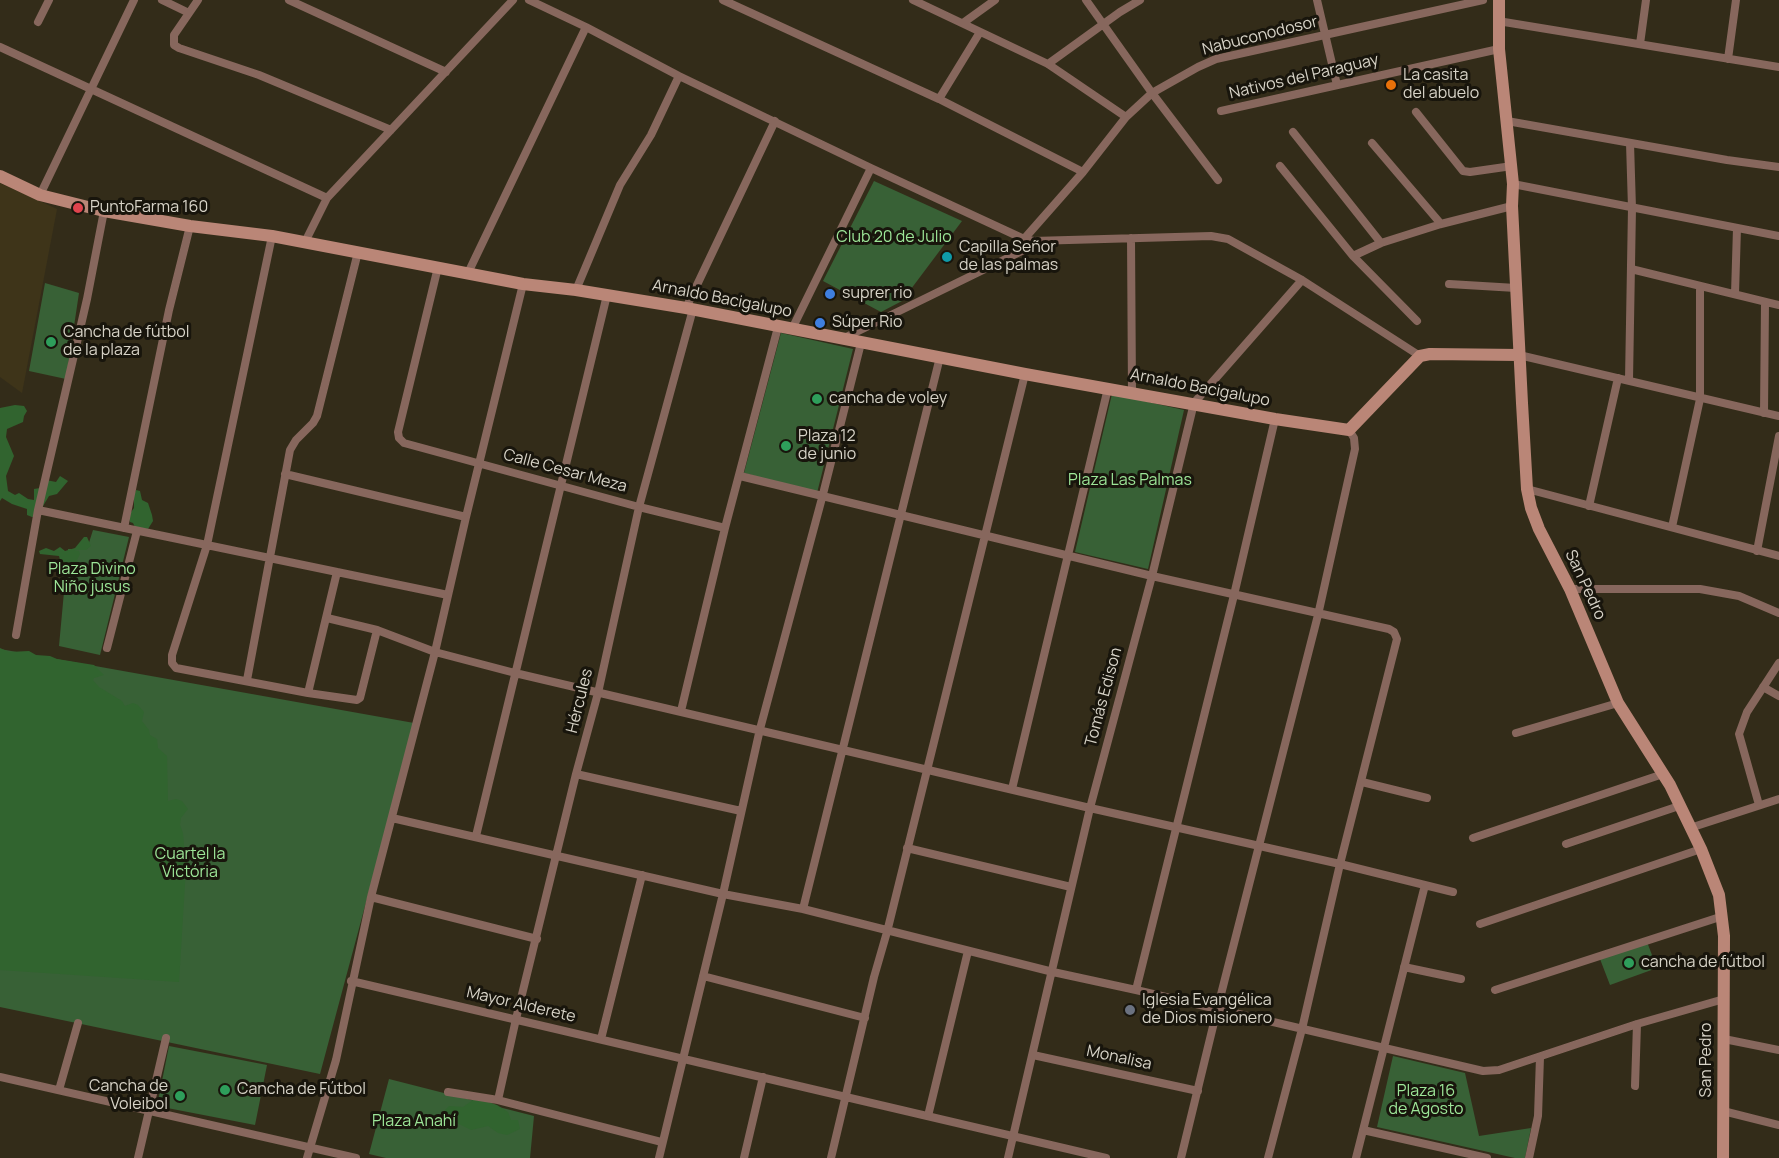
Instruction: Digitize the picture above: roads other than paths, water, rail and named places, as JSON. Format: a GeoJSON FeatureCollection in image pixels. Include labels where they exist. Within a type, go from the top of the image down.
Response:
{"type":"FeatureCollection","features":[{"type":"Feature","properties":{"kind":"street"},"geometry":{"type":"LineString","coordinates":[[38,22],[49,0]]}},
{"type":"Feature","properties":{"kind":"street"},"geometry":{"type":"LineString","coordinates":[[40,195],[134,0]]}},
{"type":"Feature","properties":{"kind":"street"},"geometry":{"type":"LineString","coordinates":[[162,0],[189,13]]}},
{"type":"Feature","properties":{"kind":"street"},"geometry":{"type":"LineString","coordinates":[[198,0],[174,35],[174,45],[259,75],[391,130]]}},
{"type":"Feature","properties":{"kind":"street"},"geometry":{"type":"LineString","coordinates":[[289,0],[446,72]]}},
{"type":"Feature","properties":{"kind":"street"},"geometry":{"type":"LineString","coordinates":[[305,242],[327,198],[513,0]]}},
{"type":"Feature","properties":{"kind":"street"},"geometry":{"type":"LineString","coordinates":[[529,0],[679,76],[1024,238],[1033,241],[1211,236],[1228,239],[1302,280],[1420,356]]}},
{"type":"Feature","properties":{"kind":"street"},"geometry":{"type":"LineString","coordinates":[[723,0],[742,4],[939,99],[1083,172]]}},
{"type":"Feature","properties":{"kind":"street"},"geometry":{"type":"LineString","coordinates":[[913,0],[1048,64],[1126,117]]}},
{"type":"Feature","properties":{"kind":"street"},"geometry":{"type":"LineString","coordinates":[[963,23],[995,0]]}},
{"type":"Feature","properties":{"kind":"street"},"geometry":{"type":"LineString","coordinates":[[1086,0],[1218,180]]}},
{"type":"Feature","properties":{"kind":"street"},"geometry":{"type":"LineString","coordinates":[[1048,64],[1140,0]]}},
{"type":"Feature","properties":{"kind":"street"},"geometry":{"type":"LineString","coordinates":[[1317,0],[1337,85]]}},
{"type":"Feature","properties":{"kind":"street","name":"Nabuconodosor"},"geometry":{"type":"LineString","coordinates":[[1024,238],[1083,172],[1126,117],[1152,93],[1180,76],[1216,59],[1483,0]]}},
{"type":"Feature","properties":{"kind":"street","name":"San Pedro"},"geometry":{"type":"LineString","coordinates":[[1499,0],[1499,49],[1512,166],[1512,206],[1527,489],[1539,529],[1570,589],[1618,703],[1663,774],[1701,849],[1719,895],[1723,916],[1723,1158]]}},
{"type":"Feature","properties":{"kind":"street"},"geometry":{"type":"LineString","coordinates":[[1640,44],[1646,0]]}},
{"type":"Feature","properties":{"kind":"street"},"geometry":{"type":"LineString","coordinates":[[1728,59],[1736,0]]}},
{"type":"Feature","properties":{"kind":"street"},"geometry":{"type":"LineString","coordinates":[[1498,21],[1779,67]]}},
{"type":"Feature","properties":{"kind":"street"},"geometry":{"type":"LineString","coordinates":[[468,273],[586,27]]}},
{"type":"Feature","properties":{"kind":"street"},"geometry":{"type":"LineString","coordinates":[[939,99],[980,32]]}},
{"type":"Feature","properties":{"kind":"street"},"geometry":{"type":"LineString","coordinates":[[0,47],[327,198]]}},
{"type":"Feature","properties":{"kind":"street","name":"Nativos del Paraguay"},"geometry":{"type":"LineString","coordinates":[[1221,111],[1499,49]]}},
{"type":"Feature","properties":{"kind":"street"},"geometry":{"type":"LineString","coordinates":[[576,290],[613,201],[629,169],[651,135],[679,76]]}},
{"type":"Feature","properties":{"kind":"street"},"geometry":{"type":"LineString","coordinates":[[1416,112],[1463,171],[1512,166]]}},
{"type":"Feature","properties":{"kind":"street"},"geometry":{"type":"LineString","coordinates":[[1507,121],[1779,167]]}},
{"type":"Feature","properties":{"kind":"street","name":"Hércules"},"geometry":{"type":"LineString","coordinates":[[498,1100],[556,855],[598,693],[639,507],[689,309],[775,122]]}},
{"type":"Feature","properties":{"kind":"street"},"geometry":{"type":"LineString","coordinates":[[1293,132],[1381,243]]}},
{"type":"Feature","properties":{"kind":"street"},"geometry":{"type":"LineString","coordinates":[[1372,143],[1441,224]]}},
{"type":"Feature","properties":{"kind":"street"},"geometry":{"type":"LineString","coordinates":[[1629,380],[1632,208],[1630,143]]}},
{"type":"Feature","properties":{"kind":"street"},"geometry":{"type":"LineString","coordinates":[[1280,166],[1353,256],[1417,321]]}},
{"type":"Feature","properties":{"kind":"street"},"geometry":{"type":"LineString","coordinates":[[792,329],[871,168]]}},
{"type":"Feature","properties":{"kind":"street","name":"Arnaldo Bacigalupo"},"geometry":{"type":"LineString","coordinates":[[0,176],[40,195],[104,212],[272,236],[523,284],[576,290],[689,309],[1025,374],[1349,430]]}},
{"type":"Feature","properties":{"kind":"street"},"geometry":{"type":"LineString","coordinates":[[1513,184],[1779,236]]}},
{"type":"Feature","properties":{"kind":"street"},"geometry":{"type":"LineString","coordinates":[[1353,256],[1381,243],[1441,224],[1512,206]]}},
{"type":"Feature","properties":{"kind":"street"},"geometry":{"type":"LineString","coordinates":[[16,635],[38,510],[87,299],[104,212]]}},
{"type":"Feature","properties":{"kind":"street"},"geometry":{"type":"LineString","coordinates":[[124,528],[169,310],[190,226]]}},
{"type":"Feature","properties":{"kind":"street"},"geometry":{"type":"LineString","coordinates":[[1735,294],[1737,228]]}},
{"type":"Feature","properties":{"kind":"street"},"geometry":{"type":"LineString","coordinates":[[272,236],[207,545],[172,656],[172,663],[176,668],[357,700],[360,698],[377,630]]}},
{"type":"Feature","properties":{"kind":"street"},"geometry":{"type":"LineString","coordinates":[[1131,238],[1132,392]]}},
{"type":"Feature","properties":{"kind":"street"},"geometry":{"type":"LineString","coordinates":[[842,340],[1024,250],[1033,241]]}},
{"type":"Feature","properties":{"kind":"street"},"geometry":{"type":"LineString","coordinates":[[247,680],[290,450],[317,416],[358,252]]}},
{"type":"Feature","properties":{"kind":"street","name":"Calle Cesar Meza"},"geometry":{"type":"LineString","coordinates":[[438,267],[398,432],[399,438],[405,443],[725,528]]}},
{"type":"Feature","properties":{"kind":"street"},"geometry":{"type":"LineString","coordinates":[[1631,268],[1779,305]]}},
{"type":"Feature","properties":{"kind":"street","name":"Tomás Edison"},"geometry":{"type":"LineString","coordinates":[[1008,1158],[1090,808],[1152,576],[1194,403],[1302,280]]}},
{"type":"Feature","properties":{"kind":"street"},"geometry":{"type":"LineString","coordinates":[[307,1158],[336,1060],[351,981],[371,897],[435,652],[523,284]]}},
{"type":"Feature","properties":{"kind":"street"},"geometry":{"type":"LineString","coordinates":[[1449,284],[1516,288]]}},
{"type":"Feature","properties":{"kind":"street"},"geometry":{"type":"LineString","coordinates":[[1672,527],[1700,399],[1700,286]]}},
{"type":"Feature","properties":{"kind":"street"},"geometry":{"type":"LineString","coordinates":[[476,836],[607,295]]}},
{"type":"Feature","properties":{"kind":"street"},"geometry":{"type":"LineString","coordinates":[[1764,413],[1765,302]]}},
{"type":"Feature","properties":{"kind":"street"},"geometry":{"type":"LineString","coordinates":[[681,711],[725,528],[778,327]]}},
{"type":"Feature","properties":{"kind":"street"},"geometry":{"type":"LineString","coordinates":[[659,1158],[760,729],[861,343]]}},
{"type":"Feature","properties":{"kind":"street"},"geometry":{"type":"LineString","coordinates":[[1181,1158],[1318,615],[1355,449],[1354,438],[1349,430],[1420,356],[1430,354],[1519,355],[1779,416]]}},
{"type":"Feature","properties":{"kind":"street"},"geometry":{"type":"LineString","coordinates":[[803,909],[940,357]]}},
{"type":"Feature","properties":{"kind":"street"},"geometry":{"type":"LineString","coordinates":[[831,1158],[1025,374]]}},
{"type":"Feature","properties":{"kind":"street"},"geometry":{"type":"LineString","coordinates":[[1589,506],[1618,378]]}},
{"type":"Feature","properties":{"kind":"street"},"geometry":{"type":"LineString","coordinates":[[1012,789],[1108,388]]}},
{"type":"Feature","properties":{"kind":"street"},"geometry":{"type":"LineString","coordinates":[[1136,990],[1234,596],[1275,419]]}},
{"type":"Feature","properties":{"kind":"street"},"geometry":{"type":"LineString","coordinates":[[1757,551],[1779,436]]}},
{"type":"Feature","properties":{"kind":"street"},"geometry":{"type":"LineString","coordinates":[[285,474],[466,518]]}},
{"type":"Feature","properties":{"kind":"street"},"geometry":{"type":"LineString","coordinates":[[740,476],[985,537],[1394,632],[1397,639],[1340,864],[1302,1029],[1268,1158]]}},
{"type":"Feature","properties":{"kind":"street"},"geometry":{"type":"LineString","coordinates":[[1527,489],[1779,556]]}},
{"type":"Feature","properties":{"kind":"street"},"geometry":{"type":"LineString","coordinates":[[38,510],[448,595]]}},
{"type":"Feature","properties":{"kind":"street"},"geometry":{"type":"LineString","coordinates":[[107,648],[137,531]]}},
{"type":"Feature","properties":{"kind":"street"},"geometry":{"type":"LineString","coordinates":[[308,693],[337,572]]}},
{"type":"Feature","properties":{"kind":"street"},"geometry":{"type":"LineString","coordinates":[[1570,589],[1700,589],[1739,596],[1779,613]]}},
{"type":"Feature","properties":{"kind":"street"},"geometry":{"type":"LineString","coordinates":[[327,618],[377,630],[435,652],[515,673],[1453,892]]}},
{"type":"Feature","properties":{"kind":"street"},"geometry":{"type":"LineString","coordinates":[[1760,806],[1739,734],[1747,711],[1779,663]]}},
{"type":"Feature","properties":{"kind":"street"},"geometry":{"type":"LineString","coordinates":[[1763,687],[1779,696]]}},
{"type":"Feature","properties":{"kind":"street"},"geometry":{"type":"LineString","coordinates":[[1516,734],[1618,703]]}},
{"type":"Feature","properties":{"kind":"street"},"geometry":{"type":"LineString","coordinates":[[576,774],[741,811]]}},
{"type":"Feature","properties":{"kind":"street"},"geometry":{"type":"LineString","coordinates":[[1473,838],[1663,774]]}},
{"type":"Feature","properties":{"kind":"street"},"geometry":{"type":"LineString","coordinates":[[1362,782],[1427,798]]}},
{"type":"Feature","properties":{"kind":"street"},"geometry":{"type":"LineString","coordinates":[[1690,828],[1779,799]]}},
{"type":"Feature","properties":{"kind":"street"},"geometry":{"type":"LineString","coordinates":[[1566,844],[1679,806]]}},
{"type":"Feature","properties":{"kind":"street"},"geometry":{"type":"LineString","coordinates":[[392,818],[723,894],[803,909],[1053,972],[1491,1071],[1637,1024],[1724,999]]}},
{"type":"Feature","properties":{"kind":"street"},"geometry":{"type":"LineString","coordinates":[[907,848],[1071,887]]}},
{"type":"Feature","properties":{"kind":"street"},"geometry":{"type":"LineString","coordinates":[[1480,924],[1701,849]]}},
{"type":"Feature","properties":{"kind":"street"},"geometry":{"type":"LineString","coordinates":[[601,1039],[642,875]]}},
{"type":"Feature","properties":{"kind":"street"},"geometry":{"type":"LineString","coordinates":[[1356,1158],[1425,885]]}},
{"type":"Feature","properties":{"kind":"street"},"geometry":{"type":"LineString","coordinates":[[371,897],[537,939]]}},
{"type":"Feature","properties":{"kind":"street"},"geometry":{"type":"LineString","coordinates":[[1496,990],[1723,916]]}},
{"type":"Feature","properties":{"kind":"street"},"geometry":{"type":"LineString","coordinates":[[928,1116],[968,951]]}},
{"type":"Feature","properties":{"kind":"street"},"geometry":{"type":"LineString","coordinates":[[1404,967],[1461,979]]}},
{"type":"Feature","properties":{"kind":"street"},"geometry":{"type":"LineString","coordinates":[[703,976],[865,1018]]}},
{"type":"Feature","properties":{"kind":"street","name":"Mayor Alderete"},"geometry":{"type":"LineString","coordinates":[[351,981],[1100,1157]]}},
{"type":"Feature","properties":{"kind":"street"},"geometry":{"type":"LineString","coordinates":[[59,1090],[78,1023]]}},
{"type":"Feature","properties":{"kind":"street"},"geometry":{"type":"LineString","coordinates":[[1635,1086],[1637,1024]]}},
{"type":"Feature","properties":{"kind":"street"},"geometry":{"type":"LineString","coordinates":[[138,1158],[166,1038]]}},
{"type":"Feature","properties":{"kind":"street"},"geometry":{"type":"LineString","coordinates":[[1724,1038],[1779,1050]]}},
{"type":"Feature","properties":{"kind":"street","name":"Monalisa"},"geometry":{"type":"LineString","coordinates":[[1033,1055],[1198,1091]]}},
{"type":"Feature","properties":{"kind":"street"},"geometry":{"type":"LineString","coordinates":[[1529,1158],[1538,1116],[1540,1057]]}},
{"type":"Feature","properties":{"kind":"street"},"geometry":{"type":"LineString","coordinates":[[0,1077],[356,1158]]}},
{"type":"Feature","properties":{"kind":"street"},"geometry":{"type":"LineString","coordinates":[[744,1158],[763,1077]]}},
{"type":"Feature","properties":{"kind":"street"},"geometry":{"type":"LineString","coordinates":[[447,1092],[498,1100],[662,1142]]}},
{"type":"Feature","properties":{"kind":"street"},"geometry":{"type":"LineString","coordinates":[[1723,1111],[1779,1125]]}},
{"type":"Feature","properties":{"kind":"street"},"geometry":{"type":"LineString","coordinates":[[1363,1130],[1487,1158]]}},
{"type":"Feature","properties":{"kind":"place","name":"La casita del abuelo"},"geometry":{"type":"Point","coordinates":[1391,85]}},
{"type":"Feature","properties":{"kind":"place","name":"PuntoFarma 160"},"geometry":{"type":"Point","coordinates":[78,208]}},
{"type":"Feature","properties":{"kind":"place","name":"Capilla Señor de las palmas"},"geometry":{"type":"Point","coordinates":[947,257]}},
{"type":"Feature","properties":{"kind":"place","name":"suprer rio"},"geometry":{"type":"Point","coordinates":[830,294]}},
{"type":"Feature","properties":{"kind":"place","name":"Súper Rio"},"geometry":{"type":"Point","coordinates":[820,323]}},
{"type":"Feature","properties":{"kind":"place","name":"Cancha de fútbol de la plaza"},"geometry":{"type":"Point","coordinates":[51,342]}},
{"type":"Feature","properties":{"kind":"place","name":"cancha de voley"},"geometry":{"type":"Point","coordinates":[817,399]}},
{"type":"Feature","properties":{"kind":"place","name":"Plaza 12 de junio"},"geometry":{"type":"Point","coordinates":[786,446]}},
{"type":"Feature","properties":{"kind":"place","name":"cancha de fútbol"},"geometry":{"type":"Point","coordinates":[1629,963]}},
{"type":"Feature","properties":{"kind":"place","name":"Iglesia Evangélica de Dios misionero"},"geometry":{"type":"Point","coordinates":[1130,1010]}},
{"type":"Feature","properties":{"kind":"place","name":"Cancha de Fútbol"},"geometry":{"type":"Point","coordinates":[225,1090]}},
{"type":"Feature","properties":{"kind":"place","name":"Cancha de Voleibol"},"geometry":{"type":"Point","coordinates":[180,1096]}},
{"type":"Feature","properties":{"kind":"park label","name":"Club 20 de Julio"},"geometry":{"type":"Point","coordinates":[894,238]}},
{"type":"Feature","properties":{"kind":"park label","name":"Plaza Las Palmas"},"geometry":{"type":"Point","coordinates":[1130,481]}},
{"type":"Feature","properties":{"kind":"park label","name":"Plaza Divino Niño jusus"},"geometry":{"type":"Point","coordinates":[92,579]}},
{"type":"Feature","properties":{"kind":"park label","name":"Cuartel la Victória"},"geometry":{"type":"Point","coordinates":[190,864]}},
{"type":"Feature","properties":{"kind":"park label","name":"Plaza 16 de Agosto"},"geometry":{"type":"Point","coordinates":[1426,1101]}},
{"type":"Feature","properties":{"kind":"park label","name":"Plaza Anahí"},"geometry":{"type":"Point","coordinates":[414,1122]}}]}
